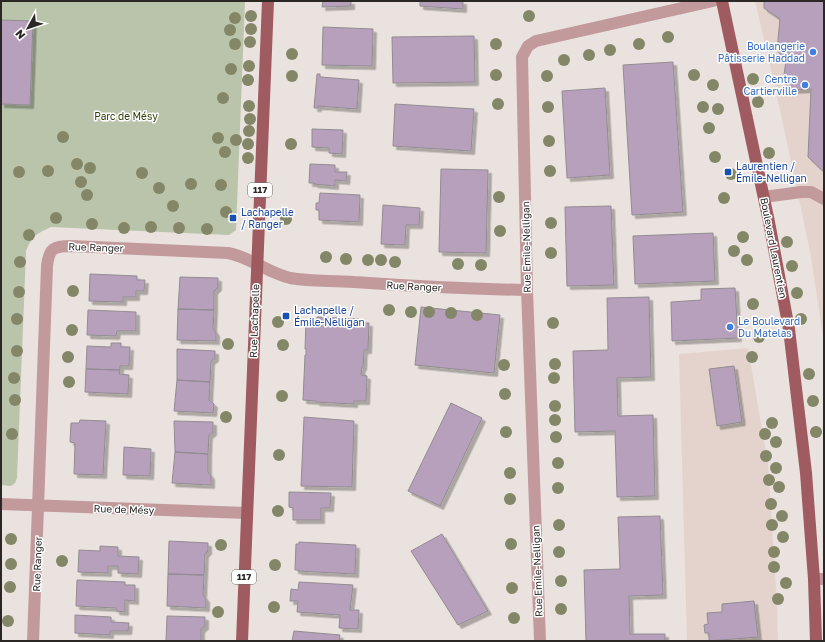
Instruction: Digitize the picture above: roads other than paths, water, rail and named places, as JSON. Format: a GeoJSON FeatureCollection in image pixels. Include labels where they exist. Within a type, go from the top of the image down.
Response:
{"type":"FeatureCollection","features":[{"type":"Feature","properties":{"kind":"main road","name":"Rue Lachapelle"},"geometry":{"type":"LineString","coordinates":[[242,641],[268,1]]}},
{"type":"Feature","properties":{"kind":"main road","name":"Boulevard Laurentien"},"geometry":{"type":"LineString","coordinates":[[722,1],[780,276],[792,355],[819,579],[816,641]]}},
{"type":"Feature","properties":{"kind":"street","name":"Rue Emile-Nelligan"},"geometry":{"type":"LineString","coordinates":[[540,641],[527,290],[522,57],[525,50],[530,45],[547,38],[713,1]]}},
{"type":"Feature","properties":{"kind":"street"},"geometry":{"type":"LineString","coordinates":[[764,197],[787,193],[811,192],[824,199]]}},
{"type":"Feature","properties":{"kind":"street","name":"Rue Ranger"},"geometry":{"type":"LineString","coordinates":[[33,641],[47,266],[49,256],[53,250],[60,246],[71,246],[228,253],[235,254],[287,277],[301,279],[527,290]]}},
{"type":"Feature","properties":{"kind":"street","name":"Rue de Mésy"},"geometry":{"type":"LineString","coordinates":[[1,504],[246,513]]}},
{"type":"Feature","properties":{"kind":"place","name":"Boulangerie Pâtisserie Haddad"},"geometry":{"type":"Point","coordinates":[813,52]}},
{"type":"Feature","properties":{"kind":"place","name":"Centre Cartierville"},"geometry":{"type":"Point","coordinates":[805,85]}},
{"type":"Feature","properties":{"kind":"place","name":"Laurentien / Émile-Nelligan"},"geometry":{"type":"Point","coordinates":[728,172]}},
{"type":"Feature","properties":{"kind":"place","name":"Lachapelle / Ranger"},"geometry":{"type":"Point","coordinates":[233,218]}},
{"type":"Feature","properties":{"kind":"place","name":"Lachapelle / Émile-Nelligan"},"geometry":{"type":"Point","coordinates":[286,316]}},
{"type":"Feature","properties":{"kind":"place","name":"Le Boulevard Du Matelas"},"geometry":{"type":"Point","coordinates":[730,327]}},
{"type":"Feature","properties":{"kind":"park label","name":"Parc de Mésy"},"geometry":{"type":"Point","coordinates":[126,116]}}]}
